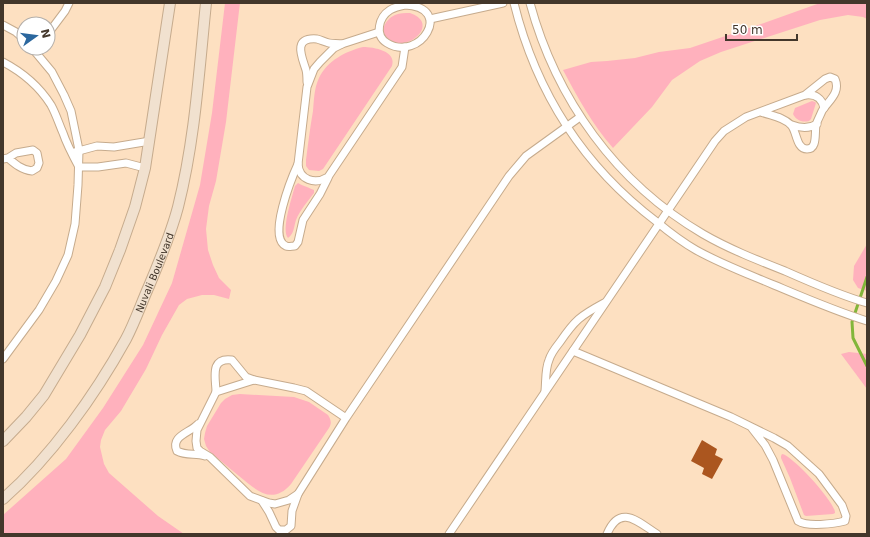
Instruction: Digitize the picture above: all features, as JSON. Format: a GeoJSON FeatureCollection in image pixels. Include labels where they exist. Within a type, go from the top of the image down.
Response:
{"type":"FeatureCollection","features":[{"type":"Feature","properties":{"kind":"main road"},"geometry":{"type":"LineString","coordinates":[[3,441],[26,417],[44,395],[84,328],[105,286],[120,250],[135,207],[145,168],[170,3]]}},
{"type":"Feature","properties":{"kind":"main road","name":"Nuvali Boulevard"},"geometry":{"type":"LineString","coordinates":[[3,499],[19,485],[50,449],[81,410],[106,372],[126,338],[166,246],[178,208],[188,164],[206,3]]}},
{"type":"Feature","properties":{"kind":"street"},"geometry":{"type":"LineString","coordinates":[[56,24],[69,3]]}},
{"type":"Feature","properties":{"kind":"street"},"geometry":{"type":"LineString","coordinates":[[430,19],[503,3]]}},
{"type":"Feature","properties":{"kind":"street"},"geometry":{"type":"LineString","coordinates":[[514,3],[528,49],[551,101],[566,126],[600,170],[619,191],[658,224],[695,250],[845,314],[865,320]]}},
{"type":"Feature","properties":{"kind":"street"},"geometry":{"type":"LineString","coordinates":[[530,3],[543,44],[565,93],[580,117],[608,154],[631,178],[667,210],[703,234],[730,248],[849,298],[867,303]]}},
{"type":"Feature","properties":{"kind":"street"},"geometry":{"type":"LineString","coordinates":[[405,5],[418,7],[424,10],[430,19],[430,26],[424,38],[405,47],[386,43],[382,39],[379,32],[380,24],[386,13],[405,5]]}},
{"type":"Feature","properties":{"kind":"street"},"geometry":{"type":"LineString","coordinates":[[3,25],[16,32]]}},
{"type":"Feature","properties":{"kind":"street"},"geometry":{"type":"LineString","coordinates":[[307,87],[314,69],[334,48],[379,32]]}},
{"type":"Feature","properties":{"kind":"street"},"geometry":{"type":"LineString","coordinates":[[328,177],[322,180],[310,180],[298,171],[307,87],[306,70],[300,51],[304,42],[311,40],[318,39],[329,43],[342,44]]}},
{"type":"Feature","properties":{"kind":"street"},"geometry":{"type":"LineString","coordinates":[[298,164],[285,195],[279,230],[279,238],[285,246],[295,246],[298,242],[303,220],[320,194],[328,177],[402,67],[405,47]]}},
{"type":"Feature","properties":{"kind":"street"},"geometry":{"type":"LineString","coordinates":[[3,359],[39,310],[56,281],[68,254],[75,224],[79,150],[70,111],[64,95],[52,72],[39,56]]}},
{"type":"Feature","properties":{"kind":"street"},"geometry":{"type":"LineString","coordinates":[[3,62],[31,80],[41,92],[50,105],[79,167]]}},
{"type":"Feature","properties":{"kind":"street"},"geometry":{"type":"LineString","coordinates":[[792,125],[801,146],[808,149],[813,146],[817,124],[824,108],[834,97],[837,86],[836,82],[830,77],[824,79],[805,96]]}},
{"type":"Feature","properties":{"kind":"street"},"geometry":{"type":"LineString","coordinates":[[449,534],[707,151],[724,131],[746,117],[805,96],[810,95],[818,97],[822,100],[824,108]]}},
{"type":"Feature","properties":{"kind":"street"},"geometry":{"type":"LineString","coordinates":[[760,112],[780,117],[792,125],[805,128],[817,124]]}},
{"type":"Feature","properties":{"kind":"street"},"geometry":{"type":"LineString","coordinates":[[261,499],[279,530],[286,530],[291,526],[292,511],[298,494],[346,418],[509,176],[526,156],[580,117]]}},
{"type":"Feature","properties":{"kind":"street"},"geometry":{"type":"LineString","coordinates":[[72,154],[79,150],[97,146],[114,147],[150,141]]}},
{"type":"Feature","properties":{"kind":"street"},"geometry":{"type":"LineString","coordinates":[[79,167],[98,167],[126,163],[145,168]]}},
{"type":"Feature","properties":{"kind":"street"},"geometry":{"type":"LineString","coordinates":[[545,392],[547,369],[553,352],[573,323],[588,312],[606,302]]}},
{"type":"Feature","properties":{"kind":"street"},"geometry":{"type":"LineString","coordinates":[[573,351],[731,417],[788,446],[819,474],[842,506],[846,516],[844,521],[808,525],[802,524],[798,521],[776,466],[765,445],[750,427]]}},
{"type":"Feature","properties":{"kind":"street"},"geometry":{"type":"LineString","coordinates":[[298,494],[289,500],[275,504],[250,496],[210,457],[197,448],[197,430],[216,392],[215,368],[223,361],[232,360],[246,377],[306,391],[346,418]]}},
{"type":"Feature","properties":{"kind":"street"},"geometry":{"type":"LineString","coordinates":[[216,392],[254,380]]}},
{"type":"Feature","properties":{"kind":"street"},"geometry":{"type":"LineString","coordinates":[[202,419],[195,427],[178,438],[175,444],[178,451],[184,454],[200,454],[210,457]]}},
{"type":"Feature","properties":{"kind":"street"},"geometry":{"type":"LineString","coordinates":[[607,534],[616,519],[619,517],[628,516],[658,534]]}},
{"type":"Feature","properties":{"kind":"shaded area"},"geometry":{"type":"Polygon","coordinates":[[[225,3],[240,3],[226,122],[216,181],[209,206],[206,229],[208,250],[213,265],[219,278],[231,290],[229,299],[214,295],[202,295],[187,299],[179,305],[162,335],[146,369],[121,411],[105,430],[100,447],[104,464],[109,473],[158,516],[184,534],[3,534],[3,515],[66,459],[103,408],[143,345],[172,283],[200,185],[212,113],[225,3]]]}},
{"type":"Feature","properties":{"kind":"shaded area"},"geometry":{"type":"Polygon","coordinates":[[[820,3],[867,3],[867,19],[848,15],[820,20],[721,52],[700,61],[672,80],[652,107],[613,148],[592,120],[563,70],[591,62],[635,58],[659,52],[690,48],[820,3]]]}},
{"type":"Feature","properties":{"kind":"shaded area"},"geometry":{"type":"Polygon","coordinates":[[[410,13],[419,18],[422,23],[422,29],[419,35],[413,40],[405,43],[389,41],[385,38],[383,35],[384,27],[391,17],[397,14],[410,13]]]}},
{"type":"Feature","properties":{"kind":"shaded area"},"geometry":{"type":"Polygon","coordinates":[[[363,47],[378,49],[388,53],[393,61],[392,66],[323,169],[319,171],[309,170],[306,166],[306,160],[317,82],[322,72],[332,62],[350,51],[363,47]]]}},
{"type":"Feature","properties":{"kind":"shaded area"},"geometry":{"type":"Polygon","coordinates":[[[812,101],[816,103],[811,119],[804,122],[796,118],[793,114],[795,108],[812,101]]]}},
{"type":"Feature","properties":{"kind":"shaded area"},"geometry":{"type":"Polygon","coordinates":[[[298,183],[314,190],[314,193],[304,206],[296,220],[293,232],[288,238],[286,234],[286,221],[295,186],[298,183]]]}},
{"type":"Feature","properties":{"kind":"shaded area"},"geometry":{"type":"Polygon","coordinates":[[[867,244],[867,291],[858,288],[853,280],[854,266],[867,244]]]}},
{"type":"Feature","properties":{"kind":"shaded area"},"geometry":{"type":"Polygon","coordinates":[[[849,352],[867,354],[867,389],[841,354],[849,352]]]}},
{"type":"Feature","properties":{"kind":"shaded area"},"geometry":{"type":"Polygon","coordinates":[[[240,394],[294,397],[309,402],[328,415],[330,420],[331,425],[291,484],[284,491],[277,494],[264,494],[252,486],[210,452],[206,446],[204,439],[207,426],[221,403],[232,395],[240,394]]]}},
{"type":"Feature","properties":{"kind":"shaded area"},"geometry":{"type":"Polygon","coordinates":[[[782,454],[795,462],[813,480],[829,500],[835,513],[804,515],[781,458],[782,454]]]}},
{"type":"Feature","properties":{"kind":"building"},"geometry":{"type":"Polygon","coordinates":[[[702,440],[717,449],[715,455],[723,459],[712,479],[702,474],[704,468],[691,461],[702,440]]]}},
{"type":"Feature","properties":{"kind":"waterway"},"geometry":{"type":"LineString","coordinates":[[867,277],[852,322],[853,338],[867,366]]}}]}
